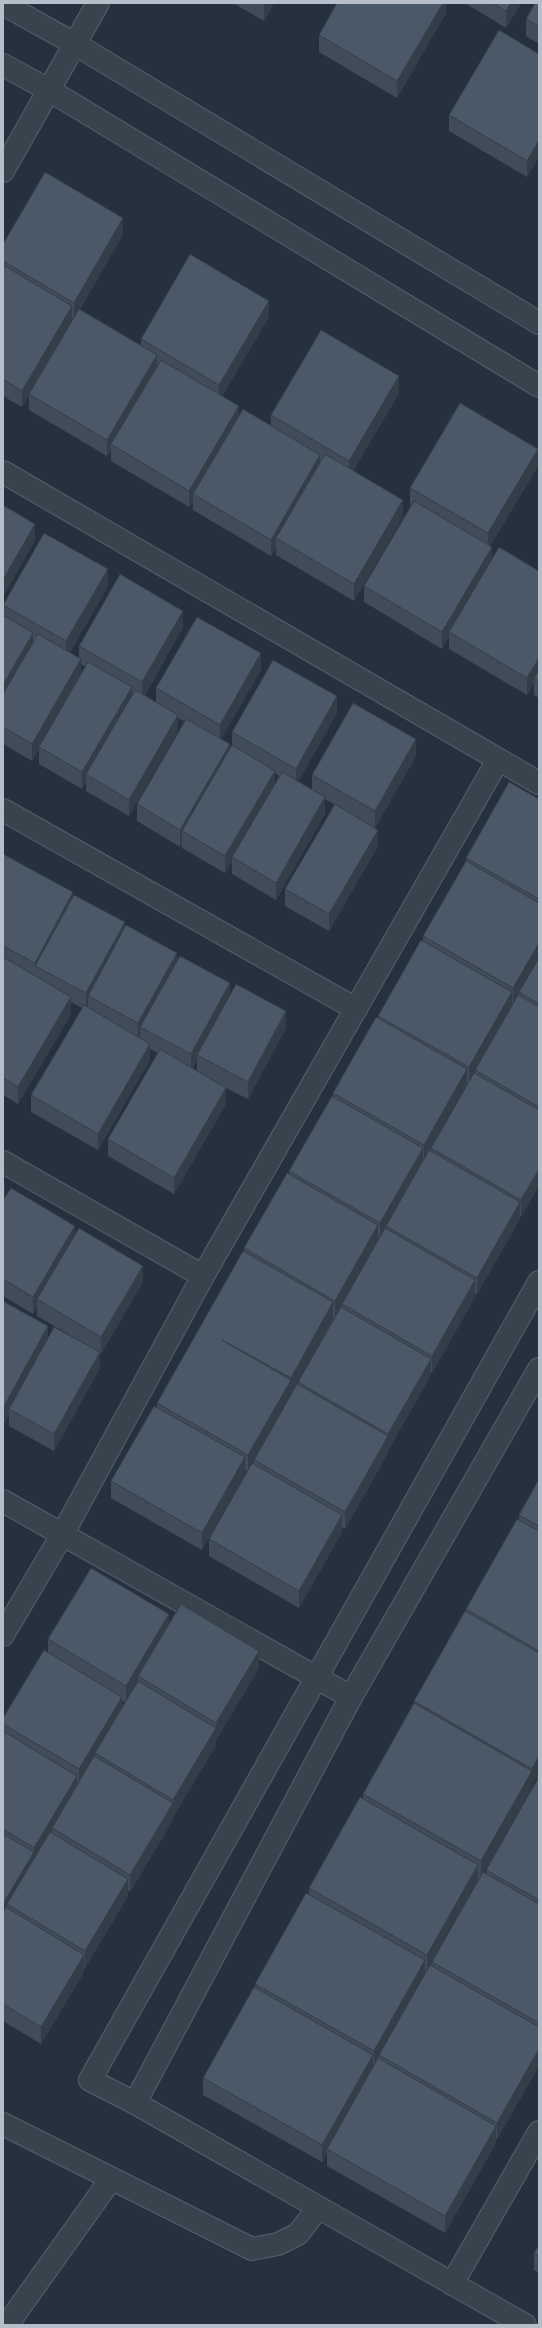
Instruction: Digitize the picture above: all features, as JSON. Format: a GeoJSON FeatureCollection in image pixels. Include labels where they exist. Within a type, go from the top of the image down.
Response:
{"type":"FeatureCollection","features":[{"type":"Feature","properties":{"kind":"street"},"geometry":{"type":"LineString","coordinates":[[3,171],[98,3]]}},
{"type":"Feature","properties":{"kind":"street"},"geometry":{"type":"LineString","coordinates":[[3,4],[75,44],[539,324]]}},
{"type":"Feature","properties":{"kind":"street"},"geometry":{"type":"LineString","coordinates":[[3,65],[49,90],[539,386]]}},
{"type":"Feature","properties":{"kind":"street"},"geometry":{"type":"LineString","coordinates":[[3,472],[539,783]]}},
{"type":"Feature","properties":{"kind":"street"},"geometry":{"type":"LineString","coordinates":[[3,1635],[62,1535],[203,1276],[498,760]]}},
{"type":"Feature","properties":{"kind":"street"},"geometry":{"type":"LineString","coordinates":[[3,810],[356,1009]]}},
{"type":"Feature","properties":{"kind":"street"},"geometry":{"type":"LineString","coordinates":[[3,1162],[203,1276]]}},
{"type":"Feature","properties":{"kind":"street"},"geometry":{"type":"LineString","coordinates":[[525,2325],[135,2103],[90,2080],[539,1282]]}},
{"type":"Feature","properties":{"kind":"street"},"geometry":{"type":"LineString","coordinates":[[135,2103],[351,1697],[539,1369]]}},
{"type":"Feature","properties":{"kind":"street"},"geometry":{"type":"LineString","coordinates":[[3,1501],[351,1697]]}},
{"type":"Feature","properties":{"kind":"street"},"geometry":{"type":"LineString","coordinates":[[3,2124],[252,2249],[278,2244],[298,2234],[318,2208]]}},
{"type":"Feature","properties":{"kind":"street"},"geometry":{"type":"LineString","coordinates":[[452,2284],[539,2132]]}},
{"type":"Feature","properties":{"kind":"street"},"geometry":{"type":"LineString","coordinates":[[7,2325],[111,2179]]}},
{"type":"Feature","properties":{"kind":"building"},"geometry":{"type":"Polygon","coordinates":[[[337,3],[443,3],[397,81],[319,35],[337,3]]]}},
{"type":"Feature","properties":{"kind":"building"},"geometry":{"type":"Polygon","coordinates":[[[493,3],[511,3],[506,11],[493,3]]]}},
{"type":"Feature","properties":{"kind":"building"},"geometry":{"type":"Polygon","coordinates":[[[535,3],[539,3],[539,27],[526,19],[535,3]]]}},
{"type":"Feature","properties":{"kind":"building"},"geometry":{"type":"Polygon","coordinates":[[[499,30],[539,54],[539,140],[527,161],[449,115],[499,30]]]}},
{"type":"Feature","properties":{"kind":"building"},"geometry":{"type":"Polygon","coordinates":[[[45,172],[123,218],[74,303],[3,261],[3,244],[45,172]]]}},
{"type":"Feature","properties":{"kind":"building"},"geometry":{"type":"Polygon","coordinates":[[[190,254],[269,301],[219,385],[141,339],[190,254]]]}},
{"type":"Feature","properties":{"kind":"building"},"geometry":{"type":"Polygon","coordinates":[[[3,265],[72,306],[22,391],[3,379],[3,265]]]}},
{"type":"Feature","properties":{"kind":"building"},"geometry":{"type":"Polygon","coordinates":[[[79,309],[157,355],[107,440],[29,394],[79,309]]]}},
{"type":"Feature","properties":{"kind":"building"},"geometry":{"type":"Polygon","coordinates":[[[321,330],[399,376],[349,461],[271,415],[321,330]]]}},
{"type":"Feature","properties":{"kind":"building"},"geometry":{"type":"Polygon","coordinates":[[[161,360],[239,406],[189,491],[111,444],[161,360]]]}},
{"type":"Feature","properties":{"kind":"building"},"geometry":{"type":"Polygon","coordinates":[[[460,403],[538,449],[488,533],[410,488],[460,403]]]}},
{"type":"Feature","properties":{"kind":"building"},"geometry":{"type":"Polygon","coordinates":[[[243,409],[320,455],[271,540],[193,494],[243,409]]]}},
{"type":"Feature","properties":{"kind":"building"},"geometry":{"type":"Polygon","coordinates":[[[325,454],[403,500],[354,584],[276,538],[325,454]]]}},
{"type":"Feature","properties":{"kind":"building"},"geometry":{"type":"Polygon","coordinates":[[[414,501],[492,547],[442,632],[364,586],[414,501]]]}},
{"type":"Feature","properties":{"kind":"building"},"geometry":{"type":"Polygon","coordinates":[[[3,505],[35,524],[3,580],[3,505]]]}},
{"type":"Feature","properties":{"kind":"building"},"geometry":{"type":"Polygon","coordinates":[[[44,533],[108,569],[66,641],[3,605],[44,533]]]}},
{"type":"Feature","properties":{"kind":"building"},"geometry":{"type":"Polygon","coordinates":[[[499,547],[539,571],[539,658],[527,678],[449,632],[499,547]]]}},
{"type":"Feature","properties":{"kind":"building"},"geometry":{"type":"Polygon","coordinates":[[[120,574],[183,611],[142,682],[79,646],[120,574]]]}},
{"type":"Feature","properties":{"kind":"building"},"geometry":{"type":"Polygon","coordinates":[[[3,615],[33,633],[3,685],[3,615]]]}},
{"type":"Feature","properties":{"kind":"building"},"geometry":{"type":"Polygon","coordinates":[[[197,617],[261,653],[220,725],[156,688],[197,617]]]}},
{"type":"Feature","properties":{"kind":"building"},"geometry":{"type":"Polygon","coordinates":[[[38,634],[81,659],[32,744],[3,727],[3,694],[38,634]]]}},
{"type":"Feature","properties":{"kind":"building"},"geometry":{"type":"Polygon","coordinates":[[[273,660],[337,696],[296,769],[232,732],[273,660]]]}},
{"type":"Feature","properties":{"kind":"building"},"geometry":{"type":"Polygon","coordinates":[[[88,662],[132,687],[82,772],[39,747],[88,662]]]}},
{"type":"Feature","properties":{"kind":"building"},"geometry":{"type":"Polygon","coordinates":[[[539,669],[539,681],[534,678],[539,669]]]}},
{"type":"Feature","properties":{"kind":"building"},"geometry":{"type":"Polygon","coordinates":[[[135,690],[178,715],[129,800],[86,774],[135,690]]]}},
{"type":"Feature","properties":{"kind":"building"},"geometry":{"type":"Polygon","coordinates":[[[353,703],[416,739],[375,811],[312,775],[353,703]]]}},
{"type":"Feature","properties":{"kind":"building"},"geometry":{"type":"Polygon","coordinates":[[[186,719],[230,744],[180,830],[137,804],[186,719]]]}},
{"type":"Feature","properties":{"kind":"building"},"geometry":{"type":"Polygon","coordinates":[[[232,745],[275,771],[225,856],[182,831],[232,745]]]}},
{"type":"Feature","properties":{"kind":"building"},"geometry":{"type":"Polygon","coordinates":[[[282,772],[325,797],[276,883],[232,857],[282,772]]]}},
{"type":"Feature","properties":{"kind":"building"},"geometry":{"type":"Polygon","coordinates":[[[509,782],[539,799],[539,899],[466,858],[509,782]]]}},
{"type":"Feature","properties":{"kind":"building"},"geometry":{"type":"Polygon","coordinates":[[[335,804],[378,830],[329,914],[285,889],[335,804]]]}},
{"type":"Feature","properties":{"kind":"building"},"geometry":{"type":"Polygon","coordinates":[[[3,854],[73,892],[35,963],[3,946],[3,854]]]}},
{"type":"Feature","properties":{"kind":"building"},"geometry":{"type":"Polygon","coordinates":[[[466,861],[539,903],[539,943],[513,988],[423,936],[466,861]]]}},
{"type":"Feature","properties":{"kind":"building"},"geometry":{"type":"Polygon","coordinates":[[[74,895],[125,922],[86,993],[35,966],[74,895]]]}},
{"type":"Feature","properties":{"kind":"building"},"geometry":{"type":"Polygon","coordinates":[[[126,925],[177,953],[138,1023],[88,996],[126,925]]]}},
{"type":"Feature","properties":{"kind":"building"},"geometry":{"type":"Polygon","coordinates":[[[421,940],[512,992],[469,1067],[378,1016],[421,940]]]}},
{"type":"Feature","properties":{"kind":"building"},"geometry":{"type":"Polygon","coordinates":[[[180,956],[230,983],[191,1054],[140,1027],[180,956]]]}},
{"type":"Feature","properties":{"kind":"building"},"geometry":{"type":"Polygon","coordinates":[[[5,958],[71,997],[18,1087],[3,1078],[3,961],[5,958]]]}},
{"type":"Feature","properties":{"kind":"building"},"geometry":{"type":"Polygon","coordinates":[[[539,958],[539,1004],[519,992],[539,958]]]}},
{"type":"Feature","properties":{"kind":"building"},"geometry":{"type":"Polygon","coordinates":[[[236,984],[286,1011],[248,1082],[197,1055],[236,984]]]}},
{"type":"Feature","properties":{"kind":"building"},"geometry":{"type":"Polygon","coordinates":[[[518,995],[539,1007],[539,1107],[475,1070],[518,995]]]}},
{"type":"Feature","properties":{"kind":"building"},"geometry":{"type":"Polygon","coordinates":[[[84,1005],[150,1044],[98,1134],[31,1095],[84,1005]]]}},
{"type":"Feature","properties":{"kind":"building"},"geometry":{"type":"Polygon","coordinates":[[[376,1017],[467,1069],[424,1145],[333,1093],[376,1017]]]}},
{"type":"Feature","properties":{"kind":"building"},"geometry":{"type":"Polygon","coordinates":[[[160,1049],[226,1088],[174,1178],[108,1139],[160,1049]]]}},
{"type":"Feature","properties":{"kind":"building"},"geometry":{"type":"Polygon","coordinates":[[[474,1073],[539,1110],[539,1169],[521,1200],[431,1148],[474,1073]]]}},
{"type":"Feature","properties":{"kind":"building"},"geometry":{"type":"Polygon","coordinates":[[[332,1096],[423,1148],[380,1223],[289,1171],[332,1096]]]}},
{"type":"Feature","properties":{"kind":"building"},"geometry":{"type":"Polygon","coordinates":[[[429,1150],[520,1202],[477,1278],[386,1226],[429,1150]]]}},
{"type":"Feature","properties":{"kind":"building"},"geometry":{"type":"Polygon","coordinates":[[[287,1173],[378,1225],[335,1301],[244,1248],[287,1173]]]}},
{"type":"Feature","properties":{"kind":"building"},"geometry":{"type":"Polygon","coordinates":[[[11,1188],[75,1226],[33,1297],[3,1279],[3,1200],[11,1188]]]}},
{"type":"Feature","properties":{"kind":"building"},"geometry":{"type":"Polygon","coordinates":[[[79,1228],[143,1266],[101,1337],[37,1299],[79,1228]]]}},
{"type":"Feature","properties":{"kind":"building"},"geometry":{"type":"Polygon","coordinates":[[[385,1228],[475,1280],[432,1356],[342,1304],[385,1228]]]}},
{"type":"Feature","properties":{"kind":"building"},"geometry":{"type":"Polygon","coordinates":[[[243,1251],[333,1302],[291,1378],[222,1340],[291,1380],[248,1455],[157,1403],[243,1251]]]}},
{"type":"Feature","properties":{"kind":"building"},"geometry":{"type":"Polygon","coordinates":[[[3,1301],[48,1326],[3,1408],[3,1301]]]}},
{"type":"Feature","properties":{"kind":"building"},"geometry":{"type":"Polygon","coordinates":[[[341,1307],[431,1359],[388,1434],[298,1382],[341,1307]]]}},
{"type":"Feature","properties":{"kind":"building"},"geometry":{"type":"Polygon","coordinates":[[[54,1327],[100,1352],[54,1434],[9,1409],[54,1327]]]}},
{"type":"Feature","properties":{"kind":"building"},"geometry":{"type":"Polygon","coordinates":[[[297,1384],[388,1436],[345,1512],[254,1460],[297,1384]]]}},
{"type":"Feature","properties":{"kind":"building"},"geometry":{"type":"Polygon","coordinates":[[[154,1406],[245,1457],[202,1533],[111,1481],[154,1406]]]}},
{"type":"Feature","properties":{"kind":"building"},"geometry":{"type":"Polygon","coordinates":[[[252,1463],[342,1515],[299,1591],[209,1539],[252,1463]]]}},
{"type":"Feature","properties":{"kind":"building"},"geometry":{"type":"Polygon","coordinates":[[[539,1479],[539,1526],[519,1515],[539,1479]]]}},
{"type":"Feature","properties":{"kind":"building"},"geometry":{"type":"Polygon","coordinates":[[[517,1519],[539,1531],[539,1651],[466,1609],[517,1519]]]}},
{"type":"Feature","properties":{"kind":"building"},"geometry":{"type":"Polygon","coordinates":[[[91,1568],[169,1614],[126,1686],[48,1639],[91,1568]]]}},
{"type":"Feature","properties":{"kind":"building"},"geometry":{"type":"Polygon","coordinates":[[[181,1604],[259,1651],[216,1723],[138,1676],[181,1604]]]}},
{"type":"Feature","properties":{"kind":"building"},"geometry":{"type":"Polygon","coordinates":[[[465,1611],[539,1653],[539,1756],[532,1769],[414,1701],[465,1611]]]}},
{"type":"Feature","properties":{"kind":"building"},"geometry":{"type":"Polygon","coordinates":[[[44,1650],[122,1697],[79,1769],[3,1724],[3,1718],[44,1650]]]}},
{"type":"Feature","properties":{"kind":"building"},"geometry":{"type":"Polygon","coordinates":[[[138,1681],[216,1728],[173,1800],[95,1753],[138,1681]]]}},
{"type":"Feature","properties":{"kind":"building"},"geometry":{"type":"Polygon","coordinates":[[[414,1703],[532,1771],[481,1861],[363,1794],[414,1703]]]}},
{"type":"Feature","properties":{"kind":"building"},"geometry":{"type":"Polygon","coordinates":[[[3,1731],[77,1776],[34,1848],[3,1829],[3,1731]]]}},
{"type":"Feature","properties":{"kind":"building"},"geometry":{"type":"Polygon","coordinates":[[[94,1756],[173,1803],[130,1875],[52,1828],[94,1756]]]}},
{"type":"Feature","properties":{"kind":"building"},"geometry":{"type":"Polygon","coordinates":[[[537,1780],[539,1781],[539,1900],[486,1870],[537,1780]]]}},
{"type":"Feature","properties":{"kind":"building"},"geometry":{"type":"Polygon","coordinates":[[[360,1797],[478,1865],[427,1955],[309,1888],[360,1797]]]}},
{"type":"Feature","properties":{"kind":"building"},"geometry":{"type":"Polygon","coordinates":[[[50,1832],[128,1879],[85,1951],[7,1904],[50,1832]]]}},
{"type":"Feature","properties":{"kind":"building"},"geometry":{"type":"Polygon","coordinates":[[[3,1834],[34,1852],[3,1904],[3,1834]]]}},
{"type":"Feature","properties":{"kind":"building"},"geometry":{"type":"Polygon","coordinates":[[[483,1872],[539,1904],[539,2023],[432,1962],[483,1872]]]}},
{"type":"Feature","properties":{"kind":"building"},"geometry":{"type":"Polygon","coordinates":[[[306,1893],[425,1960],[374,2051],[255,1984],[306,1893]]]}},
{"type":"Feature","properties":{"kind":"building"},"geometry":{"type":"Polygon","coordinates":[[[6,1907],[84,1955],[41,2027],[3,2004],[3,1912],[6,1907]]]}},
{"type":"Feature","properties":{"kind":"building"},"geometry":{"type":"Polygon","coordinates":[[[430,1965],[539,2027],[539,2049],[497,2123],[379,2055],[430,1965]]]}},
{"type":"Feature","properties":{"kind":"building"},"geometry":{"type":"Polygon","coordinates":[[[254,1987],[373,2055],[322,2145],[203,2078],[254,1987]]]}},
{"type":"Feature","properties":{"kind":"building"},"geometry":{"type":"Polygon","coordinates":[[[378,2058],[496,2126],[445,2216],[327,2149],[378,2058]]]}},
{"type":"Feature","properties":{"kind":"building"},"geometry":{"type":"Polygon","coordinates":[[[539,2245],[539,2256],[534,2253],[539,2245]]]}}]}
